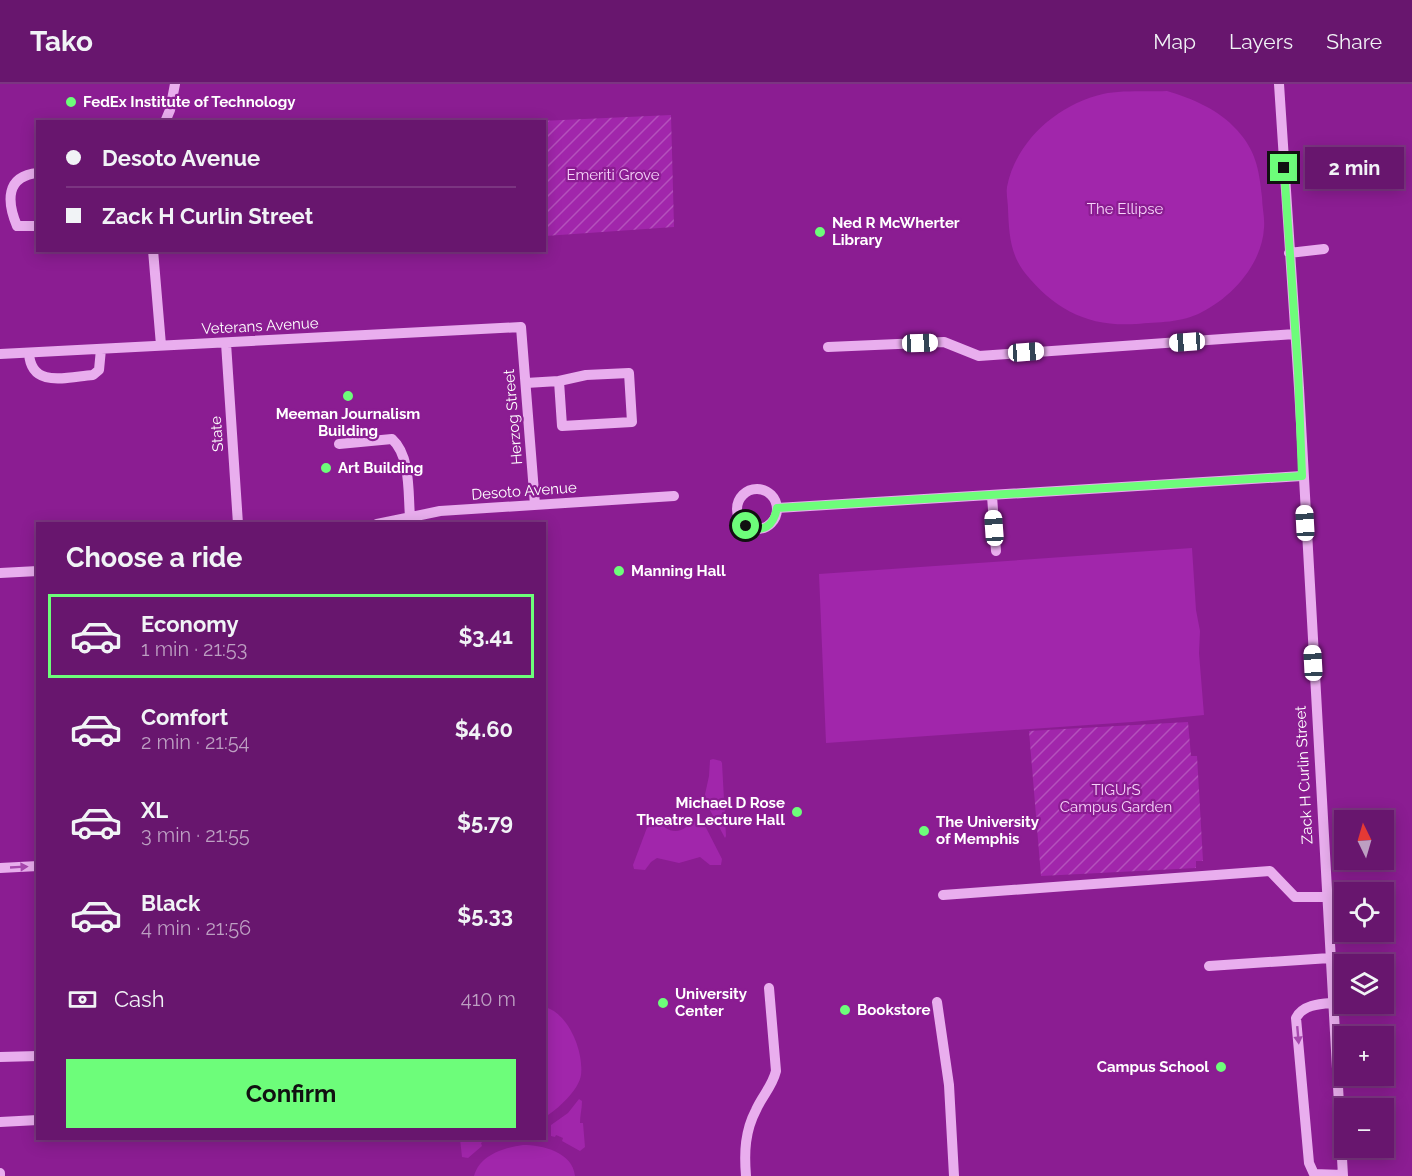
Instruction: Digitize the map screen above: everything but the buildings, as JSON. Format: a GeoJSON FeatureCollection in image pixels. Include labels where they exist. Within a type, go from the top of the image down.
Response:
{"type":"FeatureCollection","features":[{"type":"Feature","properties":{"kind":"street"},"geometry":{"type":"LineString","coordinates":[[166,120],[175,84]]}},
{"type":"Feature","properties":{"kind":"street","name":"Zack H Curlin Street"},"geometry":{"type":"LineString","coordinates":[[1279,84],[1342,1176]]}},
{"type":"Feature","properties":{"kind":"street"},"geometry":{"type":"LineString","coordinates":[[36,173],[21,177],[12,189],[9,201],[17,226],[36,226]]}},
{"type":"Feature","properties":{"kind":"street"},"geometry":{"type":"LineString","coordinates":[[1289,253],[1324,249]]}},
{"type":"Feature","properties":{"kind":"street"},"geometry":{"type":"LineString","coordinates":[[153,252],[161,345]]}},
{"type":"Feature","properties":{"kind":"street","name":"Veterans Avenue"},"geometry":{"type":"LineString","coordinates":[[0,354],[521,327]]}},
{"type":"Feature","properties":{"kind":"street","name":"Herzog Street"},"geometry":{"type":"LineString","coordinates":[[521,327],[535,505]]}},
{"type":"Feature","properties":{"kind":"street"},"geometry":{"type":"LineString","coordinates":[[828,347],[944,342],[979,356],[1295,334]]}},
{"type":"Feature","properties":{"kind":"street","name":"State"},"geometry":{"type":"LineString","coordinates":[[226,343],[238,522]]}},
{"type":"Feature","properties":{"kind":"street"},"geometry":{"type":"LineString","coordinates":[[29,352],[29,364],[36,373],[45,378],[93,375],[99,370],[100,349]]}},
{"type":"Feature","properties":{"kind":"street"},"geometry":{"type":"LineString","coordinates":[[526,383],[559,381],[586,375],[629,373],[632,422],[562,426],[559,381]]}},
{"type":"Feature","properties":{"kind":"street"},"geometry":{"type":"LineString","coordinates":[[339,444],[392,439],[396,443],[406,470],[410,517]]}},
{"type":"Feature","properties":{"kind":"street"},"geometry":{"type":"LineString","coordinates":[[777,508],[1302,476]]}},
{"type":"Feature","properties":{"kind":"street","name":"Desoto Avenue"},"geometry":{"type":"LineString","coordinates":[[386,522],[440,511],[674,496]]}},
{"type":"Feature","properties":{"kind":"street"},"geometry":{"type":"LineString","coordinates":[[992,496],[996,551]]}},
{"type":"Feature","properties":{"kind":"street"},"geometry":{"type":"LineString","coordinates":[[0,573],[36,571]]}},
{"type":"Feature","properties":{"kind":"street"},"geometry":{"type":"LineString","coordinates":[[0,868],[36,866]]}},
{"type":"Feature","properties":{"kind":"street"},"geometry":{"type":"LineString","coordinates":[[943,895],[1270,871],[1295,897],[1326,897]]}},
{"type":"Feature","properties":{"kind":"street"},"geometry":{"type":"LineString","coordinates":[[1209,966],[1330,958]]}},
{"type":"Feature","properties":{"kind":"street"},"geometry":{"type":"LineString","coordinates":[[746,1176],[745,1140],[756,1107],[774,1081],[776,1071],[769,988]]}},
{"type":"Feature","properties":{"kind":"street"},"geometry":{"type":"LineString","coordinates":[[937,1002],[949,1085],[954,1176]]}},
{"type":"Feature","properties":{"kind":"street"},"geometry":{"type":"LineString","coordinates":[[1332,1003],[1308,1007],[1300,1011],[1296,1018],[1309,1163],[1314,1174],[1342,1176]]}},
{"type":"Feature","properties":{"kind":"street"},"geometry":{"type":"LineString","coordinates":[[0,1057],[36,1056]]}},
{"type":"Feature","properties":{"kind":"street"},"geometry":{"type":"LineString","coordinates":[[0,1122],[36,1120]]}},
{"type":"Feature","properties":{"kind":"green space","name":"The Ellipse"},"geometry":{"type":"Polygon","coordinates":[[[1167,91],[1196,101],[1222,116],[1237,130],[1248,145],[1258,169],[1264,216],[1262,241],[1258,254],[1243,278],[1224,298],[1194,316],[1170,321],[1119,324],[1088,319],[1074,314],[1036,286],[1016,258],[1010,235],[1007,192],[1012,170],[1030,140],[1056,115],[1071,106],[1103,94],[1167,91]]]}},
{"type":"Feature","properties":{"kind":"green space","name":"Emeriti Grove"},"geometry":{"type":"Polygon","coordinates":[[[671,115],[674,227],[546,236],[546,121],[671,115]]]}},
{"type":"Feature","properties":{"kind":"green space"},"geometry":{"type":"Polygon","coordinates":[[[1192,548],[1196,610],[1200,631],[1199,653],[1204,715],[826,743],[819,574],[1192,548]]]}},
{"type":"Feature","properties":{"kind":"green space","name":"TIGUrS Campus Garden"},"geometry":{"type":"Polygon","coordinates":[[[1188,722],[1191,756],[1197,756],[1203,861],[1196,861],[1196,868],[1041,876],[1029,731],[1188,722]]]}},
{"type":"Feature","properties":{"kind":"green space"},"geometry":{"type":"Polygon","coordinates":[[[710,760],[722,763],[725,838],[704,799],[710,760]]]}},
{"type":"Feature","properties":{"kind":"green space"},"geometry":{"type":"Polygon","coordinates":[[[698,815],[722,859],[721,865],[710,865],[700,857],[679,863],[657,858],[645,870],[634,869],[633,865],[651,817],[666,828],[676,831],[687,827],[698,815]]]}},
{"type":"Feature","properties":{"kind":"green space"},"geometry":{"type":"Polygon","coordinates":[[[546,1008],[561,1017],[573,1034],[581,1065],[581,1075],[576,1087],[546,1116],[546,1008]]]}},
{"type":"Feature","properties":{"kind":"green space"},"geometry":{"type":"Polygon","coordinates":[[[579,1099],[582,1101],[580,1123],[583,1123],[585,1147],[580,1151],[562,1141],[563,1138],[556,1135],[551,1136],[551,1125],[568,1113],[579,1099]]]}},
{"type":"Feature","properties":{"kind":"green space"},"geometry":{"type":"Polygon","coordinates":[[[460,1140],[486,1140],[468,1158],[462,1157],[460,1140]]]}},
{"type":"Feature","properties":{"kind":"green space"},"geometry":{"type":"Polygon","coordinates":[[[523,1145],[547,1148],[563,1156],[569,1161],[575,1176],[474,1176],[481,1163],[493,1154],[523,1145]]]}},
{"type":"Feature","properties":{"kind":"place","name":"FedEx Institute of Technology"},"geometry":{"type":"Point","coordinates":[71,102]}},
{"type":"Feature","properties":{"kind":"place","name":"Ned R McWherter Library"},"geometry":{"type":"Point","coordinates":[820,232]}},
{"type":"Feature","properties":{"kind":"place","name":"Meeman Journalism Building"},"geometry":{"type":"Point","coordinates":[348,396]}},
{"type":"Feature","properties":{"kind":"place","name":"Art Building"},"geometry":{"type":"Point","coordinates":[326,468]}},
{"type":"Feature","properties":{"kind":"place","name":"Manning Hall"},"geometry":{"type":"Point","coordinates":[619,571]}},
{"type":"Feature","properties":{"kind":"place","name":"Michael D Rose Theatre Lecture Hall"},"geometry":{"type":"Point","coordinates":[797,812]}},
{"type":"Feature","properties":{"kind":"place","name":"The University of Memphis"},"geometry":{"type":"Point","coordinates":[924,831]}},
{"type":"Feature","properties":{"kind":"place","name":"University Center"},"geometry":{"type":"Point","coordinates":[663,1003]}},
{"type":"Feature","properties":{"kind":"place","name":"Bookstore"},"geometry":{"type":"Point","coordinates":[845,1010]}},
{"type":"Feature","properties":{"kind":"place","name":"Campus School"},"geometry":{"type":"Point","coordinates":[1221,1067]}},
{"type":"Feature","properties":{"kind":"route"},"geometry":{"type":"LineString","coordinates":[[746,526],[762,529],[775,518],[777,508],[1302,476],[1298,370],[1284,168]]}}]}
